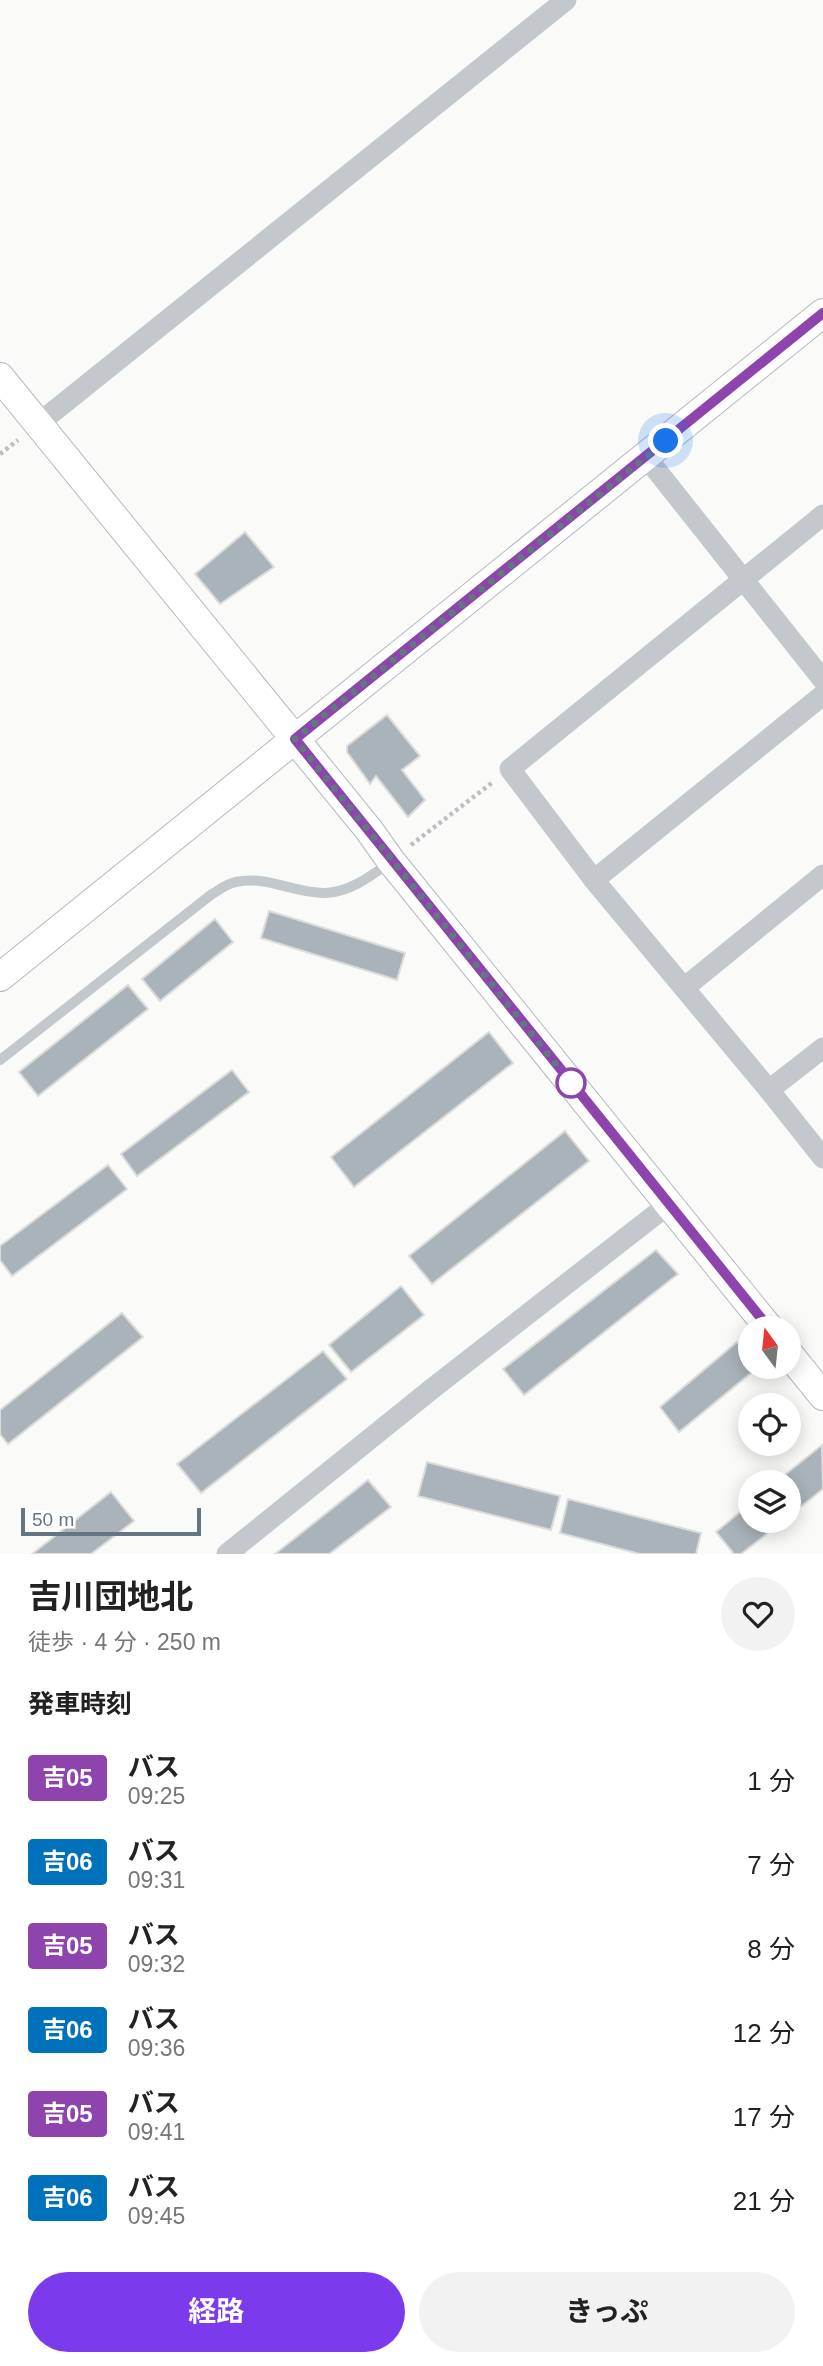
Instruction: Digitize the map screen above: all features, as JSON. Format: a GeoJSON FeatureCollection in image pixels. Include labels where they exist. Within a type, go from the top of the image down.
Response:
{"type":"FeatureCollection","features":[{"type":"Feature","properties":{"kind":"street"},"geometry":{"type":"LineString","coordinates":[[38,424],[566,0]]}},
{"type":"Feature","properties":{"kind":"street"},"geometry":{"type":"LineString","coordinates":[[0,977],[823,313]]}},
{"type":"Feature","properties":{"kind":"street"},"geometry":{"type":"LineString","coordinates":[[0,377],[759,1316]]}},
{"type":"Feature","properties":{"kind":"street"},"geometry":{"type":"LineString","coordinates":[[646,457],[823,680]]}},
{"type":"Feature","properties":{"kind":"street"},"geometry":{"type":"LineString","coordinates":[[823,515],[510,769],[594,880],[823,1158]]}},
{"type":"Feature","properties":{"kind":"street"},"geometry":{"type":"LineString","coordinates":[[594,880],[823,695]]}},
{"type":"Feature","properties":{"kind":"street"},"geometry":{"type":"LineString","coordinates":[[684,988],[823,876]]}},
{"type":"Feature","properties":{"kind":"street"},"geometry":{"type":"LineString","coordinates":[[769,1090],[823,1048]]}},
{"type":"Feature","properties":{"kind":"street"},"geometry":{"type":"LineString","coordinates":[[227,1554],[433,1388],[669,1204]]}},
{"type":"Feature","properties":{"kind":"street"},"geometry":{"type":"LineString","coordinates":[[802,1370],[823,1396]]}},
{"type":"Feature","properties":{"kind":"lane"},"geometry":{"type":"LineString","coordinates":[[0,1060],[212,894],[234,882],[262,880],[290,888],[327,893],[361,883],[391,861]]}},
{"type":"Feature","properties":{"kind":"path"},"geometry":{"type":"LineString","coordinates":[[391,861],[510,769]]}},
{"type":"Feature","properties":{"kind":"building"},"geometry":{"type":"Polygon","coordinates":[[[245,532],[274,567],[220,604],[195,574],[245,532]]]}},
{"type":"Feature","properties":{"kind":"building"},"geometry":{"type":"Polygon","coordinates":[[[387,715],[420,756],[402,770],[425,800],[408,817],[376,776],[370,784],[347,752],[347,746],[387,715]]]}},
{"type":"Feature","properties":{"kind":"building"},"geometry":{"type":"Polygon","coordinates":[[[269,911],[405,953],[397,980],[261,938],[269,911]]]}},
{"type":"Feature","properties":{"kind":"building"},"geometry":{"type":"Polygon","coordinates":[[[215,919],[233,942],[160,1001],[142,979],[215,919]]]}},
{"type":"Feature","properties":{"kind":"building"},"geometry":{"type":"Polygon","coordinates":[[[128,985],[148,1009],[38,1096],[19,1072],[128,985]]]}},
{"type":"Feature","properties":{"kind":"building"},"geometry":{"type":"Polygon","coordinates":[[[489,1032],[513,1063],[354,1187],[331,1157],[489,1032]]]}},
{"type":"Feature","properties":{"kind":"building"},"geometry":{"type":"Polygon","coordinates":[[[232,1070],[249,1092],[137,1176],[121,1154],[232,1070]]]}},
{"type":"Feature","properties":{"kind":"building"},"geometry":{"type":"Polygon","coordinates":[[[565,1131],[589,1161],[432,1284],[409,1256],[565,1131]]]}},
{"type":"Feature","properties":{"kind":"building"},"geometry":{"type":"Polygon","coordinates":[[[108,1165],[127,1189],[12,1276],[0,1260],[0,1246],[108,1165]]]}},
{"type":"Feature","properties":{"kind":"building"},"geometry":{"type":"Polygon","coordinates":[[[656,1250],[678,1274],[524,1395],[503,1369],[656,1250]]]}},
{"type":"Feature","properties":{"kind":"building"},"geometry":{"type":"Polygon","coordinates":[[[401,1286],[424,1315],[351,1372],[329,1345],[401,1286]]]}},
{"type":"Feature","properties":{"kind":"building"},"geometry":{"type":"Polygon","coordinates":[[[122,1313],[143,1337],[8,1444],[0,1434],[0,1410],[122,1313]]]}},
{"type":"Feature","properties":{"kind":"building"},"geometry":{"type":"Polygon","coordinates":[[[737,1342],[738,1379],[744,1379],[679,1432],[660,1407],[737,1342]]]}},
{"type":"Feature","properties":{"kind":"building"},"geometry":{"type":"Polygon","coordinates":[[[323,1351],[347,1379],[201,1493],[177,1464],[323,1351]]]}},
{"type":"Feature","properties":{"kind":"building"},"geometry":{"type":"Polygon","coordinates":[[[822,1445],[823,1489],[801,1506],[801,1470],[791,1470],[822,1445]]]}},
{"type":"Feature","properties":{"kind":"building"},"geometry":{"type":"Polygon","coordinates":[[[427,1462],[560,1496],[551,1530],[418,1496],[427,1462]]]}},
{"type":"Feature","properties":{"kind":"building"},"geometry":{"type":"Polygon","coordinates":[[[368,1480],[391,1507],[329,1554],[275,1554],[368,1480]]]}},
{"type":"Feature","properties":{"kind":"building"},"geometry":{"type":"Polygon","coordinates":[[[111,1492],[134,1521],[91,1554],[32,1554],[111,1492]]]}},
{"type":"Feature","properties":{"kind":"building"},"geometry":{"type":"Polygon","coordinates":[[[568,1499],[701,1533],[696,1554],[640,1554],[560,1533],[568,1499]]]}},
{"type":"Feature","properties":{"kind":"building"},"geometry":{"type":"Polygon","coordinates":[[[738,1514],[738,1533],[768,1533],[741,1554],[734,1554],[716,1532],[738,1514]]]}},
{"type":"Feature","properties":{"kind":"bus line","name":"吉05"},"geometry":{"type":"LineString","coordinates":[[759,1316],[295,739],[823,313]]}},
{"type":"Feature","properties":{"kind":"route"},"geometry":{"type":"LineString","coordinates":[[571,1083],[295,739],[666,441]]}}]}
